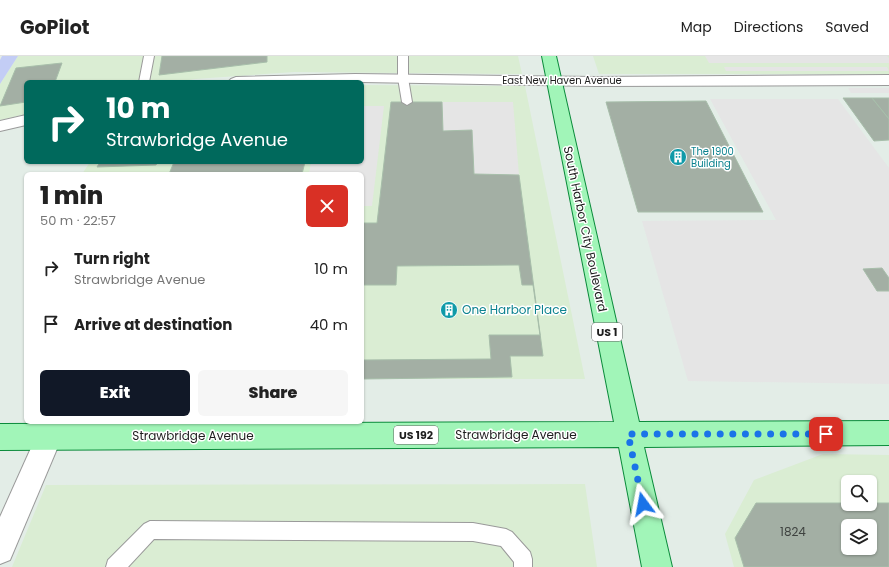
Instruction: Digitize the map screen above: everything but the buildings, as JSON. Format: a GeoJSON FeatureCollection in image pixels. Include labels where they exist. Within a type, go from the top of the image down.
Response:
{"type":"FeatureCollection","features":[{"type":"Feature","properties":{"kind":"main road","name":"South Harbor City Boulevard"},"geometry":{"type":"LineString","coordinates":[[549,56],[657,567]]}},
{"type":"Feature","properties":{"kind":"main road","name":"Strawbridge Avenue"},"geometry":{"type":"LineString","coordinates":[[0,437],[49,437],[251,429],[628,434],[889,433]]}},
{"type":"Feature","properties":{"kind":"street","name":"East New Haven Avenue"},"geometry":{"type":"LineString","coordinates":[[264,80],[292,78],[404,78],[554,81],[889,80]]}},
{"type":"Feature","properties":{"kind":"street"},"geometry":{"type":"LineString","coordinates":[[0,126],[24,120]]}},
{"type":"Feature","properties":{"kind":"street"},"geometry":{"type":"LineString","coordinates":[[0,550],[49,437]]}},
{"type":"Feature","properties":{"kind":"lane"},"geometry":{"type":"LineString","coordinates":[[144,80],[149,56]]}},
{"type":"Feature","properties":{"kind":"lane"},"geometry":{"type":"LineString","coordinates":[[403,56],[407,102]]}},
{"type":"Feature","properties":{"kind":"lane"},"geometry":{"type":"LineString","coordinates":[[115,567],[150,530],[472,532],[506,538],[523,559],[523,567]]}},
{"type":"Feature","properties":{"kind":"shaded area"},"geometry":{"type":"Polygon","coordinates":[[[2,56],[18,56],[0,84],[0,60],[2,56]]]}},
{"type":"Feature","properties":{"kind":"shaded area"},"geometry":{"type":"Polygon","coordinates":[[[18,56],[518,56],[522,74],[294,72],[189,80],[24,80],[24,114],[0,120],[0,84],[18,56]]]}},
{"type":"Feature","properties":{"kind":"shaded area"},"geometry":{"type":"Polygon","coordinates":[[[593,56],[889,56],[889,74],[599,74],[593,56]]]}},
{"type":"Feature","properties":{"kind":"shaded area"},"geometry":{"type":"Polygon","coordinates":[[[705,56],[887,56],[889,58],[889,63],[709,63],[705,56]]]}},
{"type":"Feature","properties":{"kind":"shaded area"},"geometry":{"type":"Polygon","coordinates":[[[724,67],[887,67],[889,71],[726,71],[724,67]]]}},
{"type":"Feature","properties":{"kind":"shaded area"},"geometry":{"type":"Polygon","coordinates":[[[364,85],[525,86],[585,379],[364,379],[364,172],[83,172],[89,164],[364,164],[364,85]]]}},
{"type":"Feature","properties":{"kind":"shaded area"},"geometry":{"type":"Polygon","coordinates":[[[848,88],[889,88],[889,93],[851,93],[848,88]]]}},
{"type":"Feature","properties":{"kind":"shaded area"},"geometry":{"type":"Polygon","coordinates":[[[710,99],[838,99],[889,168],[889,384],[688,381],[642,221],[776,220],[710,99]]]}},
{"type":"Feature","properties":{"kind":"shaded area"},"geometry":{"type":"Polygon","coordinates":[[[442,102],[513,102],[519,175],[474,174],[472,130],[443,131],[442,102]]]}},
{"type":"Feature","properties":{"kind":"shaded area"},"geometry":{"type":"Polygon","coordinates":[[[364,106],[384,106],[372,206],[364,206],[364,172],[309,172],[311,164],[364,164],[364,106]]]}},
{"type":"Feature","properties":{"kind":"shaded area"},"geometry":{"type":"Polygon","coordinates":[[[823,454],[889,455],[889,567],[734,567],[725,534],[754,480],[823,454]]]}},
{"type":"Feature","properties":{"kind":"shaded area"},"geometry":{"type":"Polygon","coordinates":[[[585,484],[597,567],[12,567],[46,485],[585,484]]]}},
{"type":"Feature","properties":{"kind":"place","name":"The 1900 Building"},"geometry":{"type":"Point","coordinates":[678,157]}},
{"type":"Feature","properties":{"kind":"place","name":"One Harbor Place"},"geometry":{"type":"Point","coordinates":[449,310]}},
{"type":"Feature","properties":{"kind":"route"},"geometry":{"type":"LineString","coordinates":[[643,504],[628,434],[826,434]]}}]}
